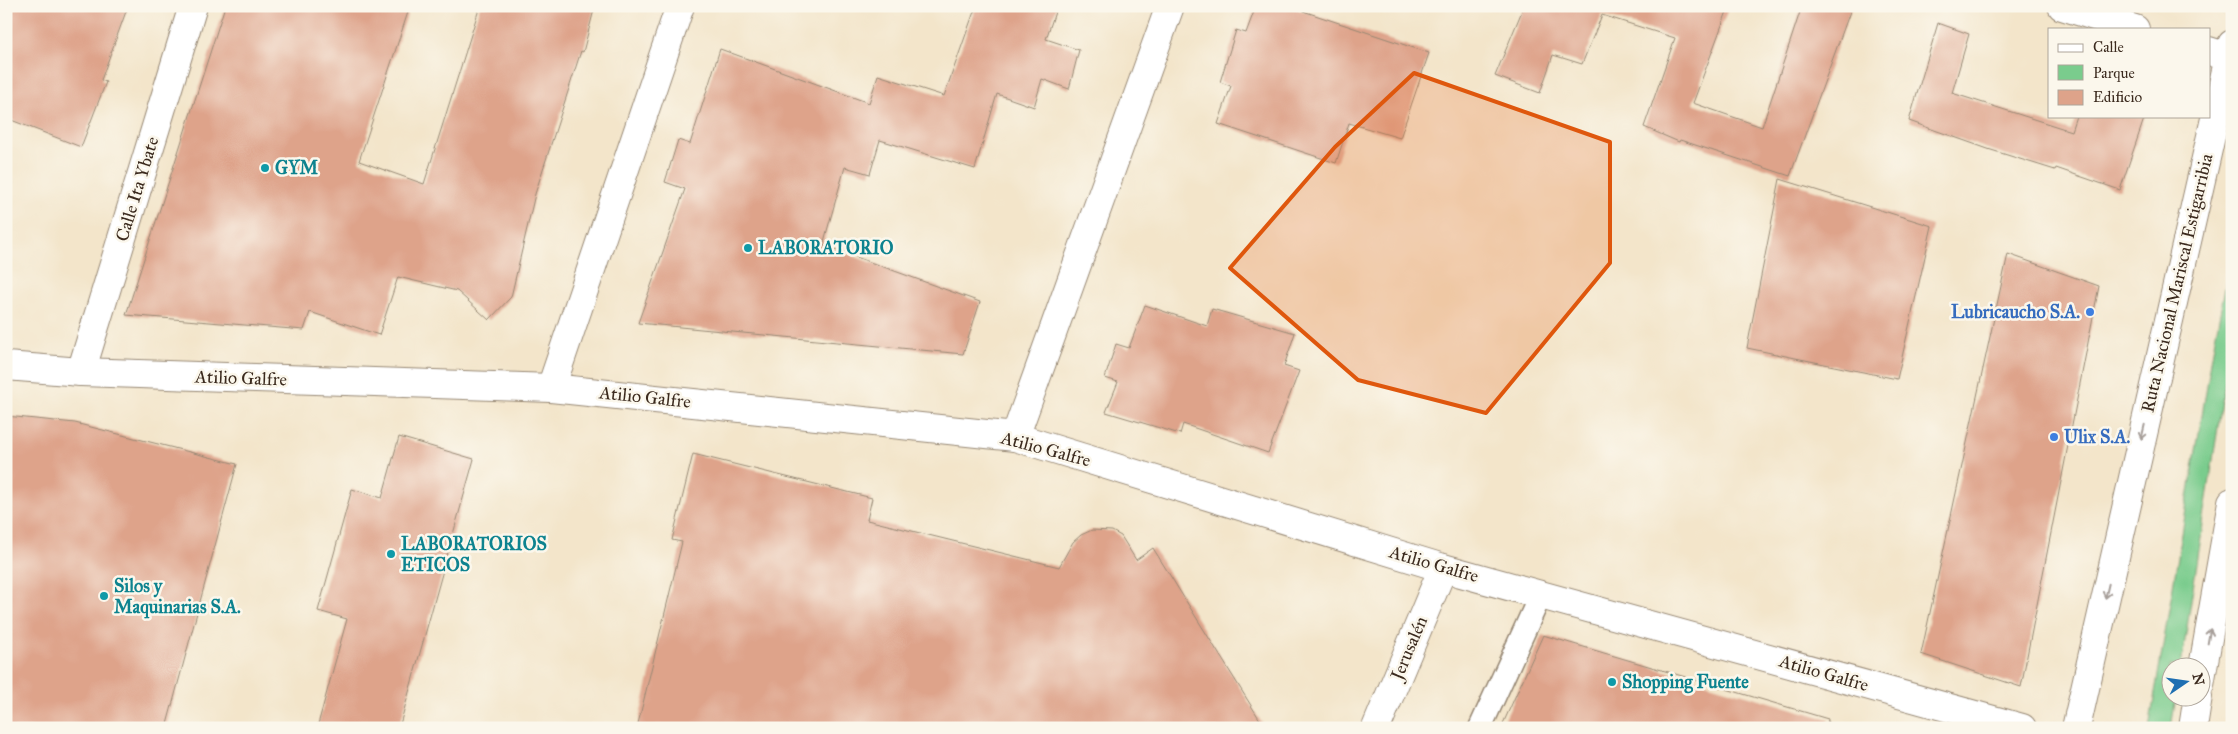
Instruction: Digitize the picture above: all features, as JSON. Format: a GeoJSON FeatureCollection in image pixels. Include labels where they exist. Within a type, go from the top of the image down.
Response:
{"type":"FeatureCollection","features":[{"type":"Feature","properties":{"kind":"main road","name":"Calle Ita Ybate"},"geometry":{"type":"LineString","coordinates":[[81,372],[193,6]]}},
{"type":"Feature","properties":{"kind":"main road"},"geometry":{"type":"LineString","coordinates":[[551,388],[680,6]]}},
{"type":"Feature","properties":{"kind":"main road"},"geometry":{"type":"LineString","coordinates":[[1015,437],[1170,6]]}},
{"type":"Feature","properties":{"kind":"main road"},"geometry":{"type":"LineString","coordinates":[[2062,6],[2132,28]]}},
{"type":"Feature","properties":{"kind":"main road","name":"Ruta Nacional Mariscal Estigarribia"},"geometry":{"type":"LineString","coordinates":[[2210,111],[2223,51]]}},
{"type":"Feature","properties":{"kind":"main road","name":"Ruta Nacional Mariscal Estigarribia"},"geometry":{"type":"LineString","coordinates":[[2076,728],[2208,118]]}},
{"type":"Feature","properties":{"kind":"main road","name":"Atilio Galfre"},"geometry":{"type":"LineString","coordinates":[[6,366],[81,372],[551,388],[1015,437],[1442,568],[2022,728]]}},
{"type":"Feature","properties":{"kind":"main road"},"geometry":{"type":"LineString","coordinates":[[2205,656],[2232,502]]}},
{"type":"Feature","properties":{"kind":"main road","name":"Jerusalén"},"geometry":{"type":"LineString","coordinates":[[1376,728],[1442,568]]}},
{"type":"Feature","properties":{"kind":"main road"},"geometry":{"type":"LineString","coordinates":[[2193,728],[2196,706]]}},
{"type":"Feature","properties":{"kind":"lane"},"geometry":{"type":"LineString","coordinates":[[1480,728],[1541,594]]}},
{"type":"Feature","properties":{"kind":"highlighted area"},"geometry":{"type":"Polygon","coordinates":[[[1414,73],[1610,142],[1610,263],[1486,413],[1358,380],[1230,268],[1335,147],[1414,73]]]}},
{"type":"Feature","properties":{"kind":"green space"},"geometry":{"type":"Polygon","coordinates":[[[2232,253],[2232,337],[2183,656],[2161,656],[2215,338],[2232,253]]]}},
{"type":"Feature","properties":{"kind":"green space"},"geometry":{"type":"Polygon","coordinates":[[[2160,663],[2160,706],[2175,706],[2171,728],[2149,728],[2160,663]]]}},
{"type":"Feature","properties":{"kind":"building"},"geometry":{"type":"Polygon","coordinates":[[[6,6],[128,6],[101,80],[106,82],[81,147],[6,118],[6,6]]]}},
{"type":"Feature","properties":{"kind":"building"},"geometry":{"type":"Polygon","coordinates":[[[225,6],[410,6],[359,161],[424,184],[480,6],[595,6],[583,52],[581,51],[535,194],[511,297],[489,320],[457,291],[398,277],[379,335],[310,312],[304,330],[126,315],[225,6]]]}},
{"type":"Feature","properties":{"kind":"building"},"geometry":{"type":"Polygon","coordinates":[[[976,6],[1057,6],[1046,39],[1079,50],[1069,89],[1042,79],[1034,107],[997,94],[975,169],[880,140],[870,174],[845,167],[823,245],[980,302],[963,354],[638,323],[685,189],[665,182],[678,140],[690,144],[720,49],[869,103],[878,75],[944,96],[976,6]]]}},
{"type":"Feature","properties":{"kind":"building"},"geometry":{"type":"Polygon","coordinates":[[[1256,6],[1288,6],[1429,53],[1400,138],[1349,123],[1336,163],[1218,124],[1231,86],[1220,82],[1236,30],[1246,33],[1256,6]]]}},
{"type":"Feature","properties":{"kind":"building"},"geometry":{"type":"Polygon","coordinates":[[[1524,6],[1729,6],[1693,103],[1762,127],[1802,6],[1852,6],[1790,176],[1680,140],[1679,142],[1644,127],[1675,38],[1602,15],[1582,64],[1553,55],[1540,93],[1495,76],[1524,6]]]}},
{"type":"Feature","properties":{"kind":"building"},"geometry":{"type":"Polygon","coordinates":[[[1938,23],[1969,34],[1952,93],[2071,131],[2075,118],[2144,118],[2120,190],[2056,168],[2055,170],[1988,149],[1909,121],[1938,23]]]}},
{"type":"Feature","properties":{"kind":"building"},"geometry":{"type":"Polygon","coordinates":[[[1780,179],[1932,226],[1897,379],[1747,348],[1780,179]]]}},
{"type":"Feature","properties":{"kind":"building"},"geometry":{"type":"Polygon","coordinates":[[[2008,254],[2099,286],[2021,687],[1921,654],[2008,254]]]}},
{"type":"Feature","properties":{"kind":"building"},"geometry":{"type":"Polygon","coordinates":[[[1145,305],[1207,326],[1212,309],[1295,333],[1284,366],[1299,371],[1268,453],[1183,424],[1180,434],[1106,412],[1118,382],[1105,378],[1116,344],[1129,348],[1145,305]]]}},
{"type":"Feature","properties":{"kind":"building","name":"Silos y Maquinarias S.A."},"geometry":{"type":"Polygon","coordinates":[[[6,416],[75,423],[237,464],[166,728],[6,728],[6,416]]]}},
{"type":"Feature","properties":{"kind":"building","name":"LABORATORIOS ETICOS"},"geometry":{"type":"Polygon","coordinates":[[[399,437],[474,459],[399,728],[317,728],[347,619],[318,611],[352,489],[382,498],[399,437]]]}},
{"type":"Feature","properties":{"kind":"building"},"geometry":{"type":"Polygon","coordinates":[[[693,454],[872,498],[867,520],[1059,567],[1073,542],[1081,535],[1092,530],[1112,531],[1121,536],[1136,560],[1153,548],[1265,728],[637,728],[682,542],[672,540],[693,454]]]}},
{"type":"Feature","properties":{"kind":"building","name":"Shopping Fuente"},"geometry":{"type":"Polygon","coordinates":[[[1543,635],[1828,719],[1827,728],[1501,728],[1543,635]]]}},
{"type":"Feature","properties":{"kind":"place","name":"GYM"},"geometry":{"type":"Point","coordinates":[265,168]}},
{"type":"Feature","properties":{"kind":"place","name":"LABORATORIO"},"geometry":{"type":"Point","coordinates":[748,248]}},
{"type":"Feature","properties":{"kind":"place","name":"Lubricaucho S.A."},"geometry":{"type":"Point","coordinates":[2090,312]}},
{"type":"Feature","properties":{"kind":"place","name":"Ulix S.A."},"geometry":{"type":"Point","coordinates":[2054,437]}},
{"type":"Feature","properties":{"kind":"place","name":"LABORATORIOS ETICOS"},"geometry":{"type":"Point","coordinates":[391,554]}},
{"type":"Feature","properties":{"kind":"place","name":"Silos y Maquinarias S.A."},"geometry":{"type":"Point","coordinates":[104,596]}},
{"type":"Feature","properties":{"kind":"place","name":"Shopping Fuente"},"geometry":{"type":"Point","coordinates":[1612,682]}}]}
